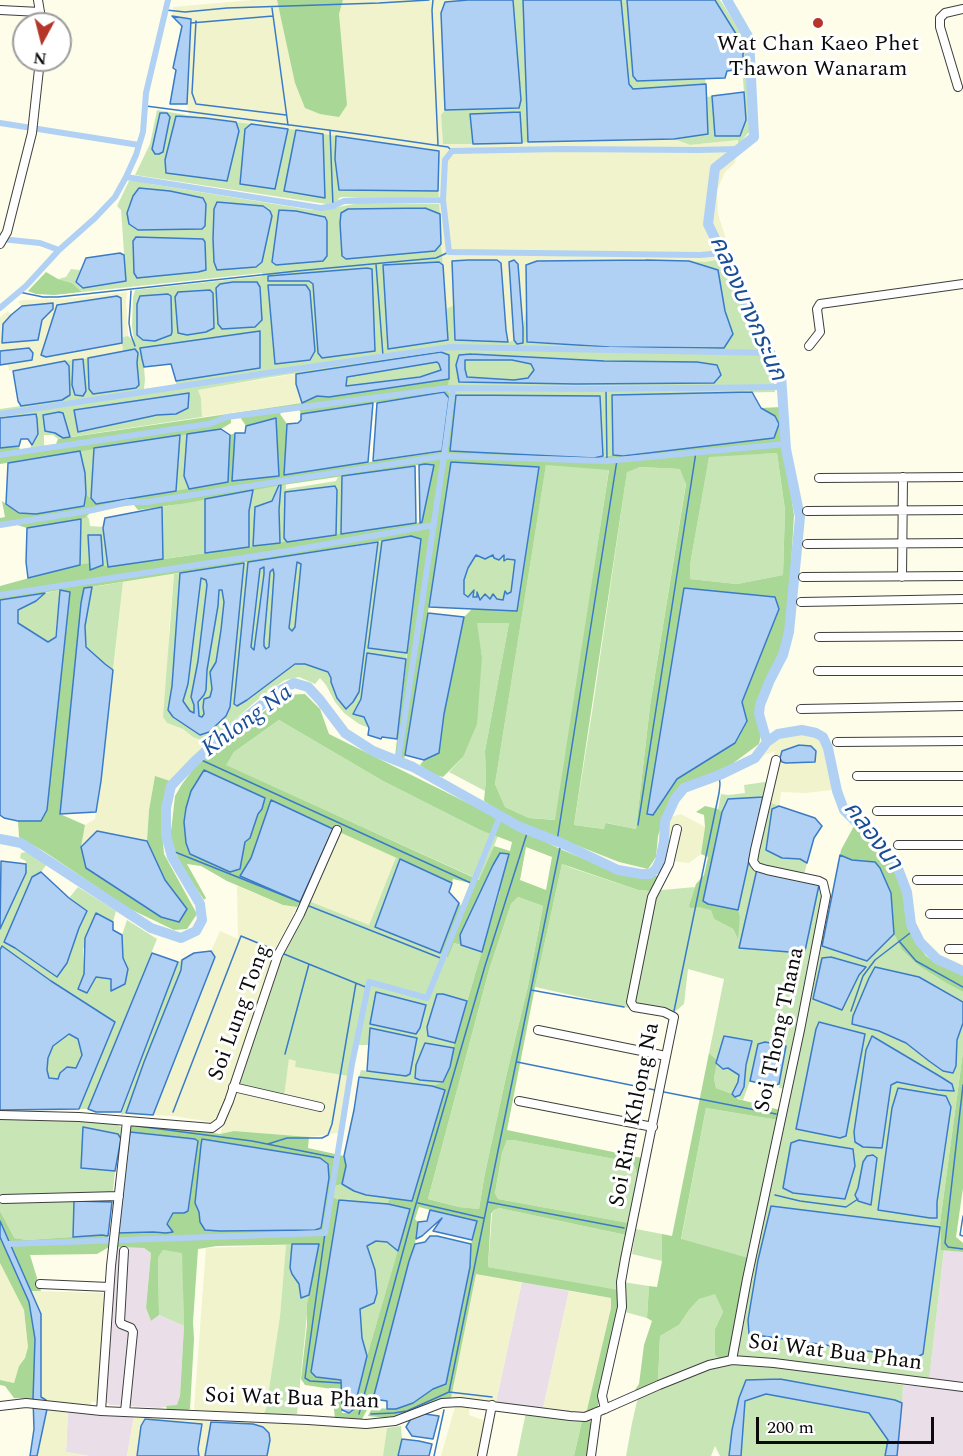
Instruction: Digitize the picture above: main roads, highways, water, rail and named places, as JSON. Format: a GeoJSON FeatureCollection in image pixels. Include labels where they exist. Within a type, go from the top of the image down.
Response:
{"type":"FeatureCollection","features":[{"type":"Feature","properties":{"kind":"water"},"geometry":{"type":"Polygon","coordinates":[[[513,0],[521,100],[519,108],[445,110],[441,13],[445,2],[513,0]]]}},
{"type":"Feature","properties":{"kind":"water"},"geometry":{"type":"Polygon","coordinates":[[[523,0],[621,0],[629,84],[633,89],[706,84],[708,134],[674,139],[528,142],[523,0]]]}},
{"type":"Feature","properties":{"kind":"water"},"geometry":{"type":"Polygon","coordinates":[[[627,0],[715,0],[738,37],[743,51],[743,69],[727,71],[725,78],[637,81],[633,76],[627,0]]]}},
{"type":"Feature","properties":{"kind":"water"},"geometry":{"type":"Polygon","coordinates":[[[172,16],[191,19],[187,104],[170,104],[176,70],[173,68],[182,26],[172,16]]]}},
{"type":"Feature","properties":{"kind":"water"},"geometry":{"type":"Polygon","coordinates":[[[744,92],[746,120],[740,136],[715,136],[712,96],[744,92]]]}},
{"type":"Feature","properties":{"kind":"water"},"geometry":{"type":"Polygon","coordinates":[[[520,112],[522,143],[473,144],[470,114],[520,112]]]}},
{"type":"Feature","properties":{"kind":"water"},"geometry":{"type":"Polygon","coordinates":[[[160,113],[167,113],[170,117],[163,152],[155,154],[152,149],[160,113]]]}},
{"type":"Feature","properties":{"kind":"water"},"geometry":{"type":"Polygon","coordinates":[[[176,116],[236,122],[239,131],[227,181],[166,173],[165,160],[176,116]]]}},
{"type":"Feature","properties":{"kind":"water"},"geometry":{"type":"Polygon","coordinates":[[[251,124],[288,129],[275,189],[240,184],[245,129],[251,124]]]}},
{"type":"Feature","properties":{"kind":"water"},"geometry":{"type":"Polygon","coordinates":[[[296,130],[323,134],[325,198],[284,191],[296,130]]]}},
{"type":"Feature","properties":{"kind":"water"},"geometry":{"type":"Polygon","coordinates":[[[336,136],[439,151],[438,191],[339,190],[335,159],[336,136]]]}},
{"type":"Feature","properties":{"kind":"water"},"geometry":{"type":"Polygon","coordinates":[[[139,188],[170,191],[203,198],[206,204],[205,226],[202,229],[138,230],[129,224],[127,213],[133,196],[139,188]]]}},
{"type":"Feature","properties":{"kind":"water"},"geometry":{"type":"Polygon","coordinates":[[[217,202],[263,206],[270,211],[272,216],[262,262],[256,267],[217,270],[214,262],[213,239],[214,209],[217,202]]]}},
{"type":"Feature","properties":{"kind":"water"},"geometry":{"type":"Polygon","coordinates":[[[425,208],[440,214],[441,244],[435,251],[346,259],[342,256],[341,213],[348,209],[425,208]]]}},
{"type":"Feature","properties":{"kind":"water"},"geometry":{"type":"Polygon","coordinates":[[[279,210],[325,217],[327,256],[323,261],[276,265],[272,262],[279,210]]]}},
{"type":"Feature","properties":{"kind":"water"},"geometry":{"type":"Polygon","coordinates":[[[136,237],[203,239],[206,270],[137,278],[134,273],[133,241],[136,237]]]}},
{"type":"Feature","properties":{"kind":"water"},"geometry":{"type":"Polygon","coordinates":[[[120,253],[124,255],[126,281],[83,288],[76,282],[86,258],[120,253]]]}},
{"type":"Feature","properties":{"kind":"water"},"geometry":{"type":"Polygon","coordinates":[[[497,260],[501,263],[508,342],[455,340],[452,261],[497,260]]]}},
{"type":"Feature","properties":{"kind":"water"},"geometry":{"type":"Polygon","coordinates":[[[514,260],[518,264],[523,328],[523,343],[517,344],[514,340],[509,262],[514,260]]]}},
{"type":"Feature","properties":{"kind":"water"},"geometry":{"type":"Polygon","coordinates":[[[537,261],[689,261],[718,270],[725,311],[733,334],[724,348],[609,347],[527,342],[526,265],[537,261]]]}},
{"type":"Feature","properties":{"kind":"water"},"geometry":{"type":"Polygon","coordinates":[[[439,262],[443,265],[448,340],[388,349],[383,265],[439,262]]]}},
{"type":"Feature","properties":{"kind":"water"},"geometry":{"type":"Polygon","coordinates":[[[372,269],[375,351],[322,358],[318,353],[313,284],[309,281],[268,281],[268,276],[372,269]]]}},
{"type":"Feature","properties":{"kind":"water"},"geometry":{"type":"Polygon","coordinates":[[[257,282],[260,287],[262,320],[255,327],[222,329],[218,324],[216,288],[220,284],[257,282]]]}},
{"type":"Feature","properties":{"kind":"water"},"geometry":{"type":"Polygon","coordinates":[[[268,285],[306,285],[310,291],[315,351],[310,360],[275,364],[268,285]]]}},
{"type":"Feature","properties":{"kind":"water"},"geometry":{"type":"Polygon","coordinates":[[[210,290],[213,293],[214,328],[206,332],[187,335],[178,333],[175,297],[178,292],[210,290]]]}},
{"type":"Feature","properties":{"kind":"water"},"geometry":{"type":"Polygon","coordinates":[[[168,294],[171,296],[171,335],[155,341],[143,340],[137,335],[137,304],[140,296],[168,294]]]}},
{"type":"Feature","properties":{"kind":"water"},"geometry":{"type":"Polygon","coordinates":[[[117,296],[121,298],[122,343],[46,357],[41,355],[57,305],[117,296]]]}},
{"type":"Feature","properties":{"kind":"water"},"geometry":{"type":"Polygon","coordinates":[[[53,303],[53,309],[42,320],[38,340],[2,343],[3,324],[22,306],[53,303]]]}},
{"type":"Feature","properties":{"kind":"water"},"geometry":{"type":"Polygon","coordinates":[[[260,331],[260,368],[176,381],[171,364],[144,367],[140,348],[260,331]]]}},
{"type":"Feature","properties":{"kind":"water"},"geometry":{"type":"Polygon","coordinates":[[[29,348],[33,353],[32,360],[0,365],[0,351],[29,348]]]}},
{"type":"Feature","properties":{"kind":"water"},"geometry":{"type":"Polygon","coordinates":[[[135,349],[138,353],[139,385],[136,388],[93,394],[89,389],[88,358],[135,349]]]}},
{"type":"Feature","properties":{"kind":"water"},"geometry":{"type":"Polygon","coordinates":[[[441,352],[449,355],[449,379],[329,397],[317,396],[302,403],[296,384],[296,374],[441,352]],[[437,362],[347,377],[346,386],[420,377],[441,370],[437,362]]]}},
{"type":"Feature","properties":{"kind":"water"},"geometry":{"type":"Polygon","coordinates":[[[459,355],[697,362],[717,365],[721,375],[714,383],[459,382],[456,365],[459,355]],[[465,360],[467,377],[514,380],[528,378],[534,370],[531,364],[512,360],[465,360]]]}},
{"type":"Feature","properties":{"kind":"water"},"geometry":{"type":"Polygon","coordinates":[[[83,359],[86,391],[83,396],[75,395],[72,385],[73,360],[83,359]]]}},
{"type":"Feature","properties":{"kind":"water"},"geometry":{"type":"Polygon","coordinates":[[[65,361],[69,366],[70,395],[62,400],[21,406],[18,401],[13,371],[65,361]]]}},
{"type":"Feature","properties":{"kind":"water"},"geometry":{"type":"Polygon","coordinates":[[[444,392],[449,398],[442,451],[373,461],[377,403],[444,392]]]}},
{"type":"Feature","properties":{"kind":"water"},"geometry":{"type":"Polygon","coordinates":[[[752,392],[761,408],[775,416],[779,424],[774,438],[623,456],[613,455],[612,395],[752,392]]]}},
{"type":"Feature","properties":{"kind":"water"},"geometry":{"type":"Polygon","coordinates":[[[189,393],[188,408],[176,414],[157,415],[78,432],[74,410],[189,393]]]}},
{"type":"Feature","properties":{"kind":"water"},"geometry":{"type":"Polygon","coordinates":[[[456,395],[600,396],[603,456],[594,458],[450,451],[456,395]]]}},
{"type":"Feature","properties":{"kind":"water"},"geometry":{"type":"Polygon","coordinates":[[[373,403],[368,462],[284,475],[287,424],[298,423],[301,420],[301,414],[373,403]]]}},
{"type":"Feature","properties":{"kind":"water"},"geometry":{"type":"Polygon","coordinates":[[[63,413],[70,437],[63,438],[45,431],[43,415],[63,413]]]}},
{"type":"Feature","properties":{"kind":"water"},"geometry":{"type":"Polygon","coordinates":[[[36,414],[38,434],[32,445],[28,439],[21,439],[19,446],[0,448],[0,418],[36,414]]]}},
{"type":"Feature","properties":{"kind":"water"},"geometry":{"type":"Polygon","coordinates":[[[276,418],[279,476],[232,481],[235,433],[245,433],[246,426],[276,418]]]}},
{"type":"Feature","properties":{"kind":"water"},"geometry":{"type":"Polygon","coordinates":[[[221,429],[230,435],[228,482],[189,489],[184,476],[187,434],[221,429]]]}},
{"type":"Feature","properties":{"kind":"water"},"geometry":{"type":"Polygon","coordinates":[[[180,435],[176,491],[96,504],[91,498],[94,448],[180,435]]]}},
{"type":"Feature","properties":{"kind":"water"},"geometry":{"type":"Polygon","coordinates":[[[80,451],[85,473],[84,506],[36,514],[19,513],[6,504],[8,463],[80,451]]]}},
{"type":"Feature","properties":{"kind":"water"},"geometry":{"type":"Polygon","coordinates":[[[451,462],[539,467],[517,611],[429,607],[451,462]],[[476,555],[464,580],[464,594],[468,597],[474,590],[473,597],[477,597],[477,592],[480,600],[485,594],[490,599],[493,594],[497,599],[503,600],[505,591],[507,594],[511,592],[515,560],[504,561],[504,555],[499,560],[493,555],[485,559],[476,555]]]}},
{"type":"Feature","properties":{"kind":"water"},"geometry":{"type":"Polygon","coordinates":[[[419,465],[434,465],[420,523],[419,465]]]}},
{"type":"Feature","properties":{"kind":"water"},"geometry":{"type":"Polygon","coordinates":[[[415,466],[416,523],[341,534],[342,476],[415,466]]]}},
{"type":"Feature","properties":{"kind":"water"},"geometry":{"type":"Polygon","coordinates":[[[281,485],[280,543],[253,546],[255,507],[272,501],[281,485]]]}},
{"type":"Feature","properties":{"kind":"water"},"geometry":{"type":"Polygon","coordinates":[[[335,486],[337,490],[336,535],[287,542],[284,538],[285,492],[335,486]]]}},
{"type":"Feature","properties":{"kind":"water"},"geometry":{"type":"Polygon","coordinates":[[[253,490],[249,511],[249,547],[205,553],[205,499],[253,490]]]}},
{"type":"Feature","properties":{"kind":"water"},"geometry":{"type":"Polygon","coordinates":[[[162,507],[163,559],[108,567],[103,528],[105,518],[162,507]]]}},
{"type":"Feature","properties":{"kind":"water"},"geometry":{"type":"Polygon","coordinates":[[[81,519],[80,565],[28,578],[27,528],[81,519]]]}},
{"type":"Feature","properties":{"kind":"water"},"geometry":{"type":"Polygon","coordinates":[[[88,535],[101,535],[103,565],[90,570],[88,535]]]}},
{"type":"Feature","properties":{"kind":"water"},"geometry":{"type":"Polygon","coordinates":[[[411,536],[421,539],[407,653],[368,648],[382,541],[411,536]]]}},
{"type":"Feature","properties":{"kind":"water"},"geometry":{"type":"Polygon","coordinates":[[[378,542],[359,692],[346,709],[337,698],[328,672],[305,664],[295,664],[247,700],[237,706],[234,704],[248,562],[378,542]],[[297,562],[289,628],[292,631],[295,627],[301,564],[297,562]],[[264,567],[260,569],[251,647],[254,650],[264,567]],[[273,569],[270,572],[264,640],[266,649],[269,647],[273,569]]]}},
{"type":"Feature","properties":{"kind":"water"},"geometry":{"type":"Polygon","coordinates":[[[244,563],[230,707],[226,716],[209,732],[200,735],[173,717],[168,710],[172,686],[180,573],[244,563]],[[201,578],[188,684],[183,701],[194,713],[191,697],[198,661],[207,585],[206,580],[201,578]],[[219,590],[206,690],[198,702],[199,716],[202,717],[204,699],[210,697],[212,689],[210,672],[216,662],[221,630],[224,602],[222,590],[219,590]]]}},
{"type":"Feature","properties":{"kind":"water"},"geometry":{"type":"Polygon","coordinates":[[[92,587],[85,626],[86,647],[113,670],[101,781],[96,812],[60,814],[81,603],[84,588],[92,587]]]}},
{"type":"Feature","properties":{"kind":"water"},"geometry":{"type":"Polygon","coordinates":[[[684,588],[775,597],[779,609],[742,702],[747,721],[735,743],[677,779],[653,815],[647,814],[684,588]]]}},
{"type":"Feature","properties":{"kind":"water"},"geometry":{"type":"Polygon","coordinates":[[[60,590],[70,592],[47,810],[41,821],[18,821],[0,815],[0,600],[45,593],[36,601],[18,610],[18,623],[48,642],[56,637],[60,590]]]}},
{"type":"Feature","properties":{"kind":"water"},"geometry":{"type":"Polygon","coordinates":[[[428,613],[464,617],[444,714],[439,753],[424,760],[405,755],[428,613]]]}},
{"type":"Feature","properties":{"kind":"water"},"geometry":{"type":"Polygon","coordinates":[[[367,653],[406,659],[397,739],[382,737],[381,739],[368,735],[369,728],[364,717],[353,714],[361,699],[367,653]]]}},
{"type":"Feature","properties":{"kind":"water"},"geometry":{"type":"Polygon","coordinates":[[[799,745],[811,746],[816,751],[815,762],[782,762],[780,758],[782,751],[799,745]]]}},
{"type":"Feature","properties":{"kind":"water"},"geometry":{"type":"Polygon","coordinates":[[[204,770],[265,798],[250,838],[245,842],[240,869],[230,872],[190,854],[186,843],[184,822],[186,808],[191,791],[204,770]]]}},
{"type":"Feature","properties":{"kind":"water"},"geometry":{"type":"Polygon","coordinates":[[[763,797],[738,910],[708,904],[703,901],[722,812],[728,799],[763,797]]]}},
{"type":"Feature","properties":{"kind":"water"},"geometry":{"type":"Polygon","coordinates":[[[271,800],[333,829],[300,902],[240,876],[251,858],[271,800]]]}},
{"type":"Feature","properties":{"kind":"water"},"geometry":{"type":"Polygon","coordinates":[[[779,806],[815,818],[822,826],[814,838],[807,863],[800,859],[782,858],[766,850],[772,809],[779,806]]]}},
{"type":"Feature","properties":{"kind":"water"},"geometry":{"type":"Polygon","coordinates":[[[97,831],[147,841],[165,880],[187,909],[179,922],[161,917],[86,868],[81,847],[97,831]]]}},
{"type":"Feature","properties":{"kind":"water"},"geometry":{"type":"Polygon","coordinates":[[[500,853],[509,854],[482,952],[461,945],[460,935],[500,853]]]}},
{"type":"Feature","properties":{"kind":"water"},"geometry":{"type":"Polygon","coordinates":[[[840,855],[852,860],[875,862],[891,893],[894,934],[867,961],[822,946],[840,855]]]}},
{"type":"Feature","properties":{"kind":"water"},"geometry":{"type":"Polygon","coordinates":[[[400,859],[452,883],[449,892],[459,903],[440,953],[375,927],[400,859]]]}},
{"type":"Feature","properties":{"kind":"water"},"geometry":{"type":"Polygon","coordinates":[[[1,861],[26,864],[26,873],[0,929],[1,861]]]}},
{"type":"Feature","properties":{"kind":"water"},"geometry":{"type":"Polygon","coordinates":[[[757,869],[819,885],[805,951],[802,953],[739,948],[757,869]]]}},
{"type":"Feature","properties":{"kind":"water"},"geometry":{"type":"Polygon","coordinates":[[[41,872],[87,911],[67,963],[57,977],[4,942],[32,877],[41,872]]]}},
{"type":"Feature","properties":{"kind":"water"},"geometry":{"type":"Polygon","coordinates":[[[96,913],[113,922],[113,930],[122,935],[123,958],[128,969],[125,984],[111,991],[111,979],[96,977],[87,993],[78,989],[84,974],[85,938],[96,913]]]}},
{"type":"Feature","properties":{"kind":"water"},"geometry":{"type":"Polygon","coordinates":[[[2,946],[115,1022],[79,1109],[0,1110],[0,950],[2,946]],[[69,1034],[53,1046],[48,1058],[49,1078],[58,1079],[60,1073],[67,1067],[76,1068],[82,1055],[78,1039],[69,1034]]]}},
{"type":"Feature","properties":{"kind":"water"},"geometry":{"type":"Polygon","coordinates":[[[211,951],[215,957],[153,1115],[126,1113],[181,970],[182,960],[194,953],[211,951]]]}},
{"type":"Feature","properties":{"kind":"water"},"geometry":{"type":"Polygon","coordinates":[[[152,953],[178,962],[121,1112],[96,1112],[88,1109],[152,953]]]}},
{"type":"Feature","properties":{"kind":"water"},"geometry":{"type":"Polygon","coordinates":[[[831,957],[866,967],[859,975],[842,1010],[813,999],[822,958],[831,957]]]}},
{"type":"Feature","properties":{"kind":"water"},"geometry":{"type":"Polygon","coordinates":[[[875,967],[919,977],[963,1002],[963,1023],[957,1040],[956,1066],[953,1073],[943,1071],[906,1043],[879,1031],[852,1024],[853,1016],[875,967]]]}},
{"type":"Feature","properties":{"kind":"water"},"geometry":{"type":"Polygon","coordinates":[[[376,992],[426,1005],[420,1028],[416,1034],[370,1024],[376,992]]]}},
{"type":"Feature","properties":{"kind":"water"},"geometry":{"type":"Polygon","coordinates":[[[437,994],[467,1001],[455,1043],[428,1036],[427,1027],[437,994]]]}},
{"type":"Feature","properties":{"kind":"water"},"geometry":{"type":"Polygon","coordinates":[[[819,1022],[865,1034],[846,1136],[840,1138],[796,1129],[819,1022]]]}},
{"type":"Feature","properties":{"kind":"water"},"geometry":{"type":"Polygon","coordinates":[[[370,1028],[417,1038],[410,1074],[406,1076],[367,1071],[370,1028]]]}},
{"type":"Feature","properties":{"kind":"water"},"geometry":{"type":"Polygon","coordinates":[[[724,1036],[752,1041],[744,1087],[740,1095],[735,1097],[732,1094],[739,1075],[728,1068],[723,1069],[716,1063],[724,1036]]]}},
{"type":"Feature","properties":{"kind":"water"},"geometry":{"type":"Polygon","coordinates":[[[872,1036],[952,1084],[954,1091],[897,1082],[891,1085],[882,1148],[863,1147],[855,1142],[854,1132],[866,1050],[872,1036]]]}},
{"type":"Feature","properties":{"kind":"water"},"geometry":{"type":"Polygon","coordinates":[[[765,1042],[786,1046],[779,1084],[771,1086],[750,1081],[758,1044],[765,1042]]]}},
{"type":"Feature","properties":{"kind":"water"},"geometry":{"type":"Polygon","coordinates":[[[425,1043],[454,1048],[450,1067],[443,1082],[415,1078],[416,1065],[425,1043]]]}},
{"type":"Feature","properties":{"kind":"water"},"geometry":{"type":"Polygon","coordinates":[[[359,1077],[432,1086],[445,1090],[412,1201],[366,1195],[342,1184],[346,1166],[344,1156],[359,1077]]]}},
{"type":"Feature","properties":{"kind":"water"},"geometry":{"type":"Polygon","coordinates":[[[898,1088],[946,1096],[951,1107],[937,1202],[937,1218],[878,1210],[892,1108],[898,1088]]]}},
{"type":"Feature","properties":{"kind":"water"},"geometry":{"type":"Polygon","coordinates":[[[83,1127],[118,1134],[121,1139],[115,1171],[81,1168],[83,1127]]]}},
{"type":"Feature","properties":{"kind":"water"},"geometry":{"type":"Polygon","coordinates":[[[130,1132],[198,1141],[188,1211],[173,1213],[167,1224],[173,1232],[117,1233],[130,1132]]]}},
{"type":"Feature","properties":{"kind":"water"},"geometry":{"type":"Polygon","coordinates":[[[202,1139],[320,1158],[328,1164],[329,1178],[321,1228],[315,1230],[205,1230],[200,1222],[195,1203],[202,1139]]]}},
{"type":"Feature","properties":{"kind":"water"},"geometry":{"type":"Polygon","coordinates":[[[799,1140],[853,1149],[855,1166],[845,1199],[793,1193],[783,1188],[791,1143],[799,1140]]]}},
{"type":"Feature","properties":{"kind":"water"},"geometry":{"type":"Polygon","coordinates":[[[873,1155],[877,1158],[871,1205],[858,1201],[855,1195],[863,1162],[867,1156],[873,1155]]]}},
{"type":"Feature","properties":{"kind":"water"},"geometry":{"type":"Polygon","coordinates":[[[339,1200],[388,1204],[410,1209],[398,1251],[387,1242],[376,1241],[367,1246],[375,1270],[377,1293],[374,1303],[360,1309],[362,1338],[367,1356],[354,1409],[349,1413],[342,1410],[341,1380],[316,1377],[311,1372],[339,1200]]]}},
{"type":"Feature","properties":{"kind":"water"},"geometry":{"type":"Polygon","coordinates":[[[74,1201],[112,1202],[108,1236],[73,1237],[74,1201]]]}},
{"type":"Feature","properties":{"kind":"water"},"geometry":{"type":"Polygon","coordinates":[[[771,1206],[940,1227],[923,1354],[915,1358],[749,1334],[748,1320],[758,1260],[771,1206]]]}},
{"type":"Feature","properties":{"kind":"water"},"geometry":{"type":"Polygon","coordinates":[[[430,1210],[477,1221],[472,1240],[433,1231],[442,1218],[416,1239],[418,1222],[427,1221],[430,1210]]]}},
{"type":"Feature","properties":{"kind":"water"},"geometry":{"type":"Polygon","coordinates":[[[0,1221],[41,1314],[41,1397],[46,1400],[47,1409],[37,1456],[30,1456],[34,1429],[35,1339],[29,1302],[0,1237],[0,1221]]]}},
{"type":"Feature","properties":{"kind":"water"},"geometry":{"type":"Polygon","coordinates":[[[430,1236],[471,1244],[470,1267],[446,1384],[433,1389],[413,1403],[396,1409],[387,1409],[387,1401],[373,1399],[409,1261],[415,1244],[425,1242],[430,1236]]]}},
{"type":"Feature","properties":{"kind":"water"},"geometry":{"type":"Polygon","coordinates":[[[292,1244],[319,1244],[309,1295],[301,1298],[299,1284],[290,1268],[292,1244]]]}},
{"type":"Feature","properties":{"kind":"water"},"geometry":{"type":"Polygon","coordinates":[[[780,1379],[902,1403],[897,1456],[885,1456],[888,1440],[869,1413],[766,1394],[745,1401],[741,1456],[729,1456],[739,1398],[746,1380],[780,1379]]]}},
{"type":"Feature","properties":{"kind":"water"},"geometry":{"type":"Polygon","coordinates":[[[425,1414],[439,1416],[433,1439],[412,1436],[406,1427],[412,1417],[425,1414]]]}},
{"type":"Feature","properties":{"kind":"water"},"geometry":{"type":"Polygon","coordinates":[[[145,1419],[202,1424],[199,1456],[137,1456],[141,1426],[145,1419]]]}},
{"type":"Feature","properties":{"kind":"water"},"geometry":{"type":"Polygon","coordinates":[[[211,1422],[253,1424],[263,1427],[269,1433],[270,1440],[267,1456],[205,1456],[211,1422]]]}},
{"type":"Feature","properties":{"kind":"water"},"geometry":{"type":"Polygon","coordinates":[[[402,1439],[432,1444],[429,1456],[398,1456],[402,1439]]]}},
{"type":"Feature","properties":{"kind":"waterway"},"geometry":{"type":"LineString","coordinates":[[0,308],[26,286],[59,250],[95,218],[115,197],[126,177],[143,132],[146,93],[168,0]]}},
{"type":"Feature","properties":{"kind":"waterway"},"geometry":{"type":"LineString","coordinates":[[166,10],[185,12],[227,8],[429,0]]}},
{"type":"Feature","properties":{"kind":"waterway"},"geometry":{"type":"LineString","coordinates":[[433,0],[438,145]]}},
{"type":"Feature","properties":{"kind":"waterway","name":"คลองบางกระนก"},"geometry":{"type":"LineString","coordinates":[[727,0],[749,38],[754,137],[715,168],[708,224],[781,375],[786,449],[800,517],[789,632],[783,655],[760,705],[759,714],[767,742]]}},
{"type":"Feature","properties":{"kind":"waterway"},"geometry":{"type":"LineString","coordinates":[[272,8],[288,125]]}},
{"type":"Feature","properties":{"kind":"waterway"},"geometry":{"type":"LineString","coordinates":[[191,23],[273,16]]}},
{"type":"Feature","properties":{"kind":"waterway"},"geometry":{"type":"LineString","coordinates":[[196,21],[192,93],[196,104],[286,115]]}},
{"type":"Feature","properties":{"kind":"waterway"},"geometry":{"type":"LineString","coordinates":[[146,106],[448,147],[452,151]]}},
{"type":"Feature","properties":{"kind":"waterway"},"geometry":{"type":"LineString","coordinates":[[0,123],[139,145]]}},
{"type":"Feature","properties":{"kind":"waterway"},"geometry":{"type":"LineString","coordinates":[[330,130],[333,206]]}},
{"type":"Feature","properties":{"kind":"waterway"},"geometry":{"type":"LineString","coordinates":[[443,200],[445,160],[452,151],[739,149]]}},
{"type":"Feature","properties":{"kind":"waterway"},"geometry":{"type":"LineString","coordinates":[[126,177],[321,208],[344,201],[443,200],[449,252],[700,255],[722,253]]}},
{"type":"Feature","properties":{"kind":"waterway"},"geometry":{"type":"LineString","coordinates":[[1,239],[40,243],[59,250]]}},
{"type":"Feature","properties":{"kind":"waterway"},"geometry":{"type":"LineString","coordinates":[[19,292],[43,297],[58,297],[436,258],[449,252]]}},
{"type":"Feature","properties":{"kind":"waterway"},"geometry":{"type":"LineString","coordinates":[[376,264],[383,356]]}},
{"type":"Feature","properties":{"kind":"waterway"},"geometry":{"type":"LineString","coordinates":[[131,291],[129,323],[135,346]]}},
{"type":"Feature","properties":{"kind":"waterway"},"geometry":{"type":"LineString","coordinates":[[0,414],[451,347],[771,353]]}},
{"type":"Feature","properties":{"kind":"waterway"},"geometry":{"type":"LineString","coordinates":[[0,455],[209,424],[227,417],[448,388],[782,387]]}},
{"type":"Feature","properties":{"kind":"waterway"},"geometry":{"type":"LineString","coordinates":[[398,761],[453,388]]}},
{"type":"Feature","properties":{"kind":"waterway"},"geometry":{"type":"LineString","coordinates":[[606,389],[607,461]]}},
{"type":"Feature","properties":{"kind":"waterway"},"geometry":{"type":"LineString","coordinates":[[0,525],[128,502],[147,502],[444,456],[607,461],[786,444]]}},
{"type":"Feature","properties":{"kind":"waterway"},"geometry":{"type":"LineString","coordinates":[[638,825],[696,452]]}},
{"type":"Feature","properties":{"kind":"waterway"},"geometry":{"type":"LineString","coordinates":[[557,841],[617,460]]}},
{"type":"Feature","properties":{"kind":"waterway"},"geometry":{"type":"LineString","coordinates":[[0,595],[288,551],[434,525]]}},
{"type":"Feature","properties":{"kind":"waterway","name":"Khlong Na"},"geometry":{"type":"LineString","coordinates":[[0,839],[21,843],[151,928],[181,938],[196,931],[202,920],[200,904],[172,857],[166,835],[166,808],[171,786],[217,741],[279,691],[294,683],[308,687],[345,733],[373,751],[413,767],[520,827],[561,843],[618,870],[641,874],[650,874],[656,869],[664,841],[665,821],[675,799],[684,788],[722,774],[755,758],[767,742],[778,734],[802,730],[823,737],[844,810],[897,866],[907,892],[911,924],[920,942],[937,959],[963,971]]}},
{"type":"Feature","properties":{"kind":"waterway"},"geometry":{"type":"LineString","coordinates":[[197,758],[473,884]]}},
{"type":"Feature","properties":{"kind":"waterway"},"geometry":{"type":"LineString","coordinates":[[674,1011],[719,793],[719,775]]}},
{"type":"Feature","properties":{"kind":"waterway"},"geometry":{"type":"LineString","coordinates":[[8,1244],[325,1233],[352,1064],[369,982],[427,998],[500,816]]}},
{"type":"Feature","properties":{"kind":"waterway"},"geometry":{"type":"LineString","coordinates":[[359,1414],[414,1211],[485,966],[528,830]]}},
{"type":"Feature","properties":{"kind":"waterway"},"geometry":{"type":"LineString","coordinates":[[449,1392],[561,843]]}},
{"type":"Feature","properties":{"kind":"waterway"},"geometry":{"type":"LineString","coordinates":[[170,850],[300,902]]}},
{"type":"Feature","properties":{"kind":"waterway"},"geometry":{"type":"LineString","coordinates":[[309,906],[443,959]]}},
{"type":"Feature","properties":{"kind":"waterway"},"geometry":{"type":"LineString","coordinates":[[851,1011],[863,976],[875,960],[914,930]]}},
{"type":"Feature","properties":{"kind":"waterway"},"geometry":{"type":"LineString","coordinates":[[173,1112],[241,936],[275,950]]}},
{"type":"Feature","properties":{"kind":"waterway"},"geometry":{"type":"LineString","coordinates":[[899,941],[916,961],[963,987]]}},
{"type":"Feature","properties":{"kind":"waterway"},"geometry":{"type":"LineString","coordinates":[[284,954],[368,988]]}},
{"type":"Feature","properties":{"kind":"waterway"},"geometry":{"type":"LineString","coordinates":[[285,1054],[309,964]]}},
{"type":"Feature","properties":{"kind":"waterway"},"geometry":{"type":"LineString","coordinates":[[268,1144],[287,1138],[322,1138],[328,1135],[332,1124],[356,983]]}},
{"type":"Feature","properties":{"kind":"waterway"},"geometry":{"type":"LineString","coordinates":[[531,990],[624,1007]]}},
{"type":"Feature","properties":{"kind":"waterway"},"geometry":{"type":"LineString","coordinates":[[517,1062],[655,1090]]}},
{"type":"Feature","properties":{"kind":"waterway"},"geometry":{"type":"LineString","coordinates":[[963,1085],[945,1243],[948,1247],[963,1249]]}},
{"type":"Feature","properties":{"kind":"waterway"},"geometry":{"type":"LineString","coordinates":[[664,1092],[776,1114]]}},
{"type":"Feature","properties":{"kind":"waterway"},"geometry":{"type":"LineString","coordinates":[[137,1126],[252,1141],[337,1158]]}},
{"type":"Feature","properties":{"kind":"waterway"},"geometry":{"type":"LineString","coordinates":[[775,1195],[846,1207],[858,1199]]}},
{"type":"Feature","properties":{"kind":"waterway"},"geometry":{"type":"LineString","coordinates":[[488,1202],[624,1228]]}},
{"type":"Feature","properties":{"kind":"waterway"},"geometry":{"type":"LineString","coordinates":[[418,1203],[483,1218]]}},
{"type":"Feature","properties":{"kind":"waterway"},"geometry":{"type":"LineString","coordinates":[[963,1216],[960,1235],[963,1236]]}},
{"type":"Feature","properties":{"kind":"waterway"},"geometry":{"type":"LineString","coordinates":[[325,1233],[305,1378],[310,1381],[341,1383]]}},
{"type":"Feature","properties":{"kind":"waterway"},"geometry":{"type":"LineString","coordinates":[[371,1414],[407,1411],[449,1392],[492,1397]]}},
{"type":"Feature","properties":{"kind":"waterway"},"geometry":{"type":"LineString","coordinates":[[434,1456],[444,1410]]}},
{"type":"Feature","properties":{"kind":"place","name":"Wat Chan Kaeo Phet Thawon Wanaram"},"geometry":{"type":"Point","coordinates":[818,23]}},
{"type":"Feature","properties":{"kind":"water label","name":"คลองนา"},"geometry":{"type":"Point","coordinates":[871,837]}}]}
